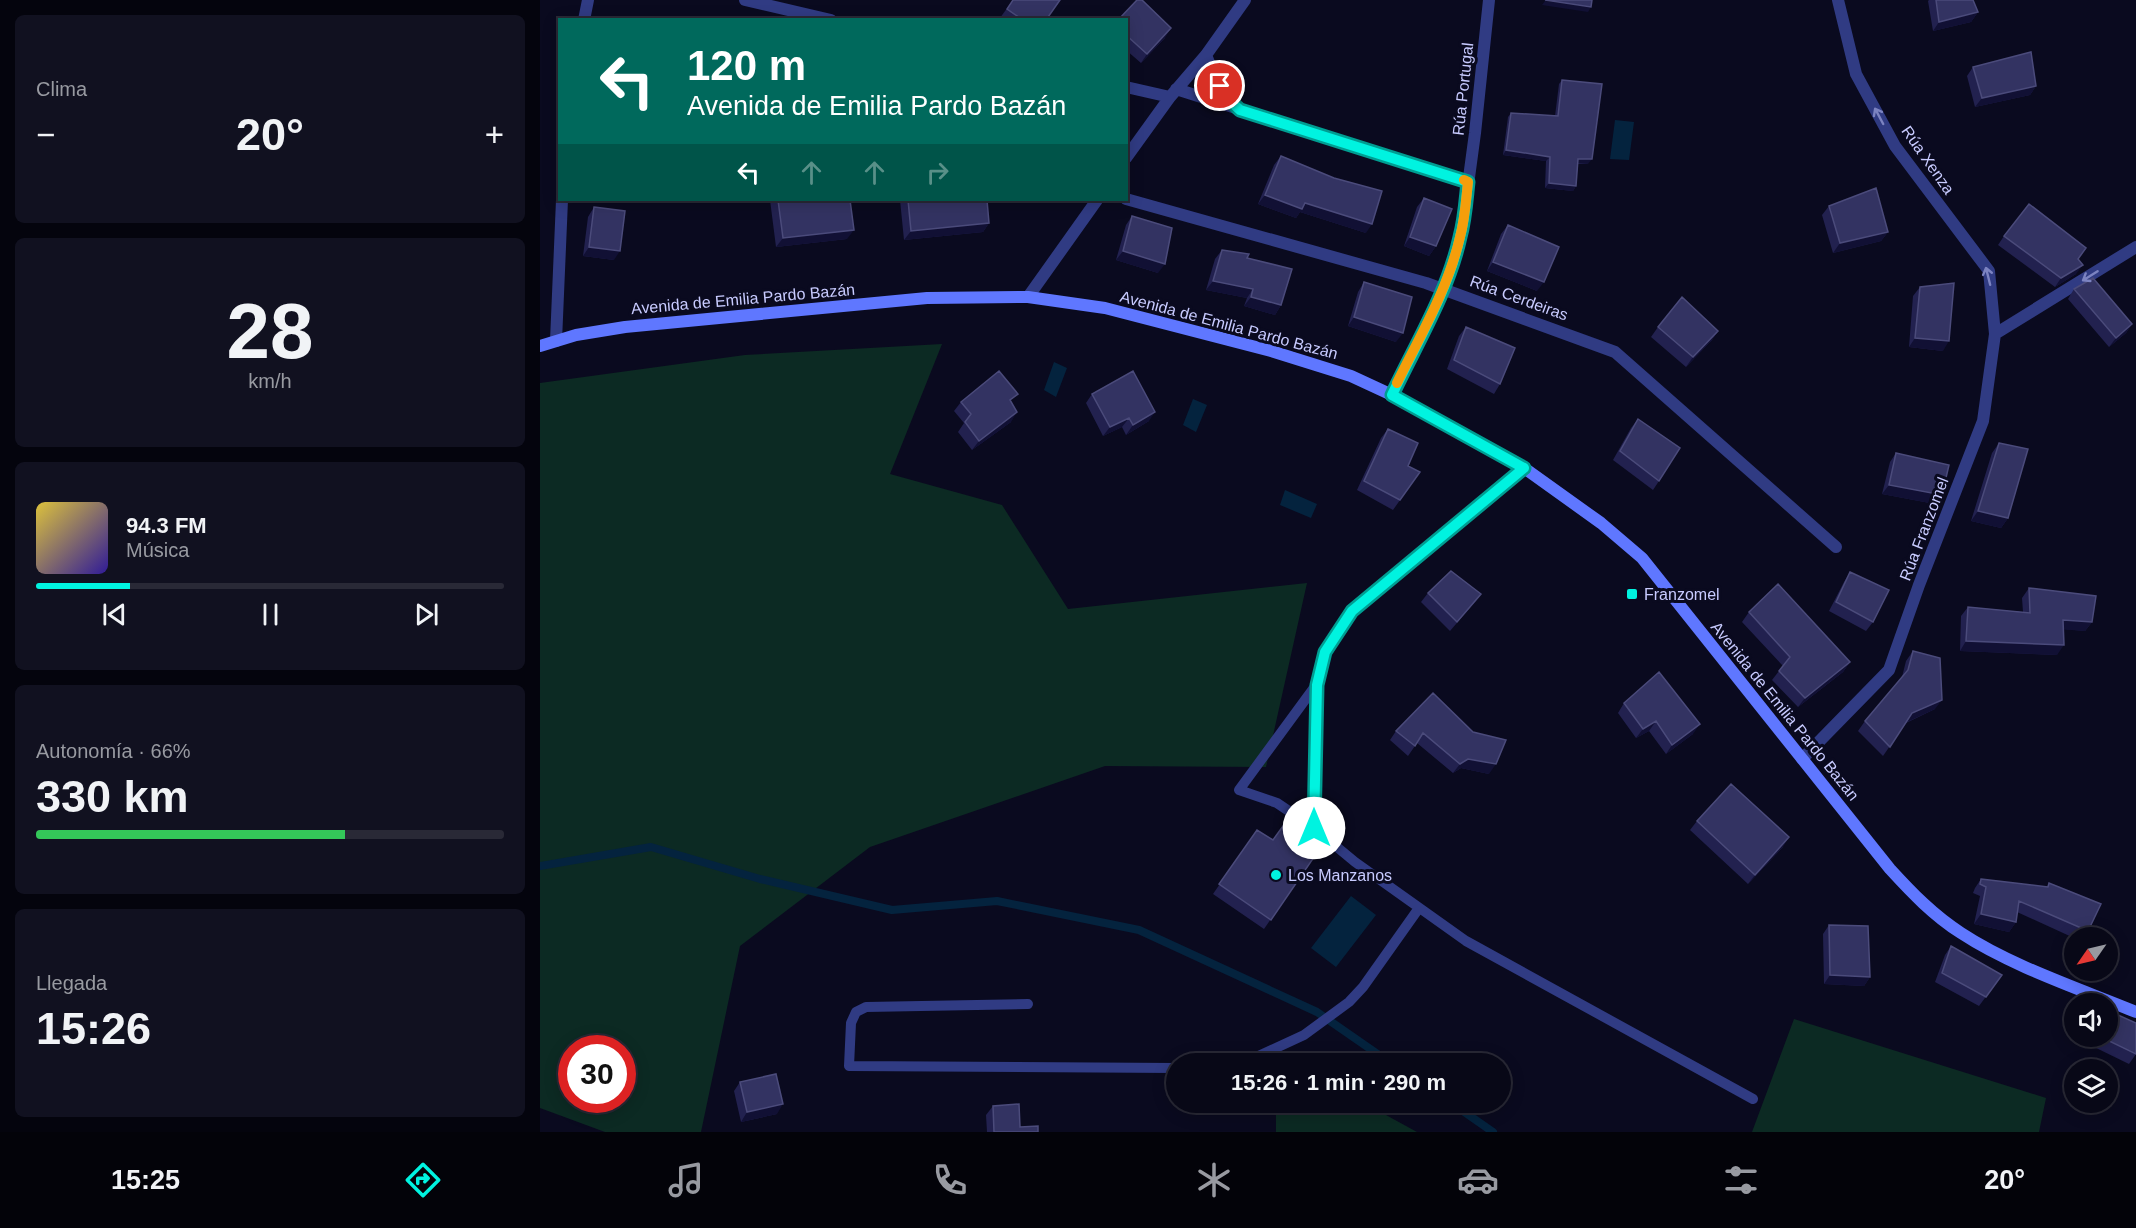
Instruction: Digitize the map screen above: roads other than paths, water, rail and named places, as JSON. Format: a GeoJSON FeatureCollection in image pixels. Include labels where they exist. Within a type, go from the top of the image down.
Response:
{"type":"FeatureCollection","features":[{"type":"Feature","properties":{"kind":"street"},"geometry":{"type":"LineString","coordinates":[[585,18],[588,0]]}},
{"type":"Feature","properties":{"kind":"street"},"geometry":{"type":"LineString","coordinates":[[745,0],[822,18]]}},
{"type":"Feature","properties":{"kind":"street"},"geometry":{"type":"LineString","coordinates":[[1128,156],[1173,93],[1206,55],[1245,0]]}},
{"type":"Feature","properties":{"kind":"street","name":"Rúa Portugal"},"geometry":{"type":"LineString","coordinates":[[1392,395],[1443,289],[1461,237],[1489,0]]}},
{"type":"Feature","properties":{"kind":"street","name":"Rúa Xenza"},"geometry":{"type":"LineString","coordinates":[[1838,0],[1856,74],[1895,146],[1989,271],[1995,334]]}},
{"type":"Feature","properties":{"kind":"street"},"geometry":{"type":"LineString","coordinates":[[1206,55],[1213,75],[1226,97],[1240,110]]}},
{"type":"Feature","properties":{"kind":"street"},"geometry":{"type":"LineString","coordinates":[[1128,87],[1173,93],[1240,110],[1468,182]]}},
{"type":"Feature","properties":{"kind":"street","name":"Rúa Cerdeiras"},"geometry":{"type":"LineString","coordinates":[[1128,200],[1443,289],[1615,352],[1836,547]]}},
{"type":"Feature","properties":{"kind":"street"},"geometry":{"type":"LineString","coordinates":[[556,341],[562,201]]}},
{"type":"Feature","properties":{"kind":"street"},"geometry":{"type":"LineString","coordinates":[[1028,297],[1096,201]]}},
{"type":"Feature","properties":{"kind":"street"},"geometry":{"type":"LineString","coordinates":[[1995,334],[2136,247]]}},
{"type":"Feature","properties":{"kind":"street","name":"Avenida de Emilia Pardo Bazán"},"geometry":{"type":"LineString","coordinates":[[540,346],[625,327],[904,300],[1028,297],[1105,308],[1271,351],[1351,376],[1392,395],[1524,468],[1601,523],[1642,558],[1890,869],[1921,903],[1961,933],[2000,955],[2136,1012]]}},
{"type":"Feature","properties":{"kind":"street","name":"Rúa Franzomel"},"geometry":{"type":"LineString","coordinates":[[1802,759],[1889,670],[1919,585],[1983,421],[1995,334]]}},
{"type":"Feature","properties":{"kind":"street"},"geometry":{"type":"LineString","coordinates":[[1314,828],[1317,685],[1325,652],[1352,611],[1524,468]]}},
{"type":"Feature","properties":{"kind":"lane"},"geometry":{"type":"LineString","coordinates":[[1317,685],[1239,790],[1277,803],[1466,941],[1753,1099]]}},
{"type":"Feature","properties":{"kind":"lane"},"geometry":{"type":"LineString","coordinates":[[1265,1053],[1304,1035],[1340,1009],[1363,987],[1419,908]]}},
{"type":"Feature","properties":{"kind":"lane"},"geometry":{"type":"LineString","coordinates":[[1028,1004],[866,1007],[856,1012],[851,1023],[849,1066],[1166,1068]]}},
{"type":"Feature","properties":{"kind":"water"},"geometry":{"type":"Polygon","coordinates":[[[1615,120],[1634,122],[1629,160],[1610,159],[1615,120]]]}},
{"type":"Feature","properties":{"kind":"water"},"geometry":{"type":"Polygon","coordinates":[[[1054,362],[1067,368],[1056,397],[1044,390],[1054,362]]]}},
{"type":"Feature","properties":{"kind":"water"},"geometry":{"type":"Polygon","coordinates":[[[1193,399],[1207,405],[1196,432],[1183,425],[1193,399]]]}},
{"type":"Feature","properties":{"kind":"water"},"geometry":{"type":"Polygon","coordinates":[[[1285,490],[1317,504],[1311,518],[1280,505],[1285,490]]]}},
{"type":"Feature","properties":{"kind":"water"},"geometry":{"type":"Polygon","coordinates":[[[1351,896],[1376,915],[1336,967],[1311,948],[1351,896]]]}},
{"type":"Feature","properties":{"kind":"waterway"},"geometry":{"type":"LineString","coordinates":[[540,866],[651,847],[760,879],[892,910],[997,901],[1139,930],[1317,1012],[1376,1053]]}},
{"type":"Feature","properties":{"kind":"waterway"},"geometry":{"type":"LineString","coordinates":[[1466,1113],[1493,1132]]}},
{"type":"Feature","properties":{"kind":"place","name":"Franzomel"},"geometry":{"type":"Point","coordinates":[1632,594]}},
{"type":"Feature","properties":{"kind":"place","name":"Los Manzanos"},"geometry":{"type":"Point","coordinates":[1276,875]}}]}
